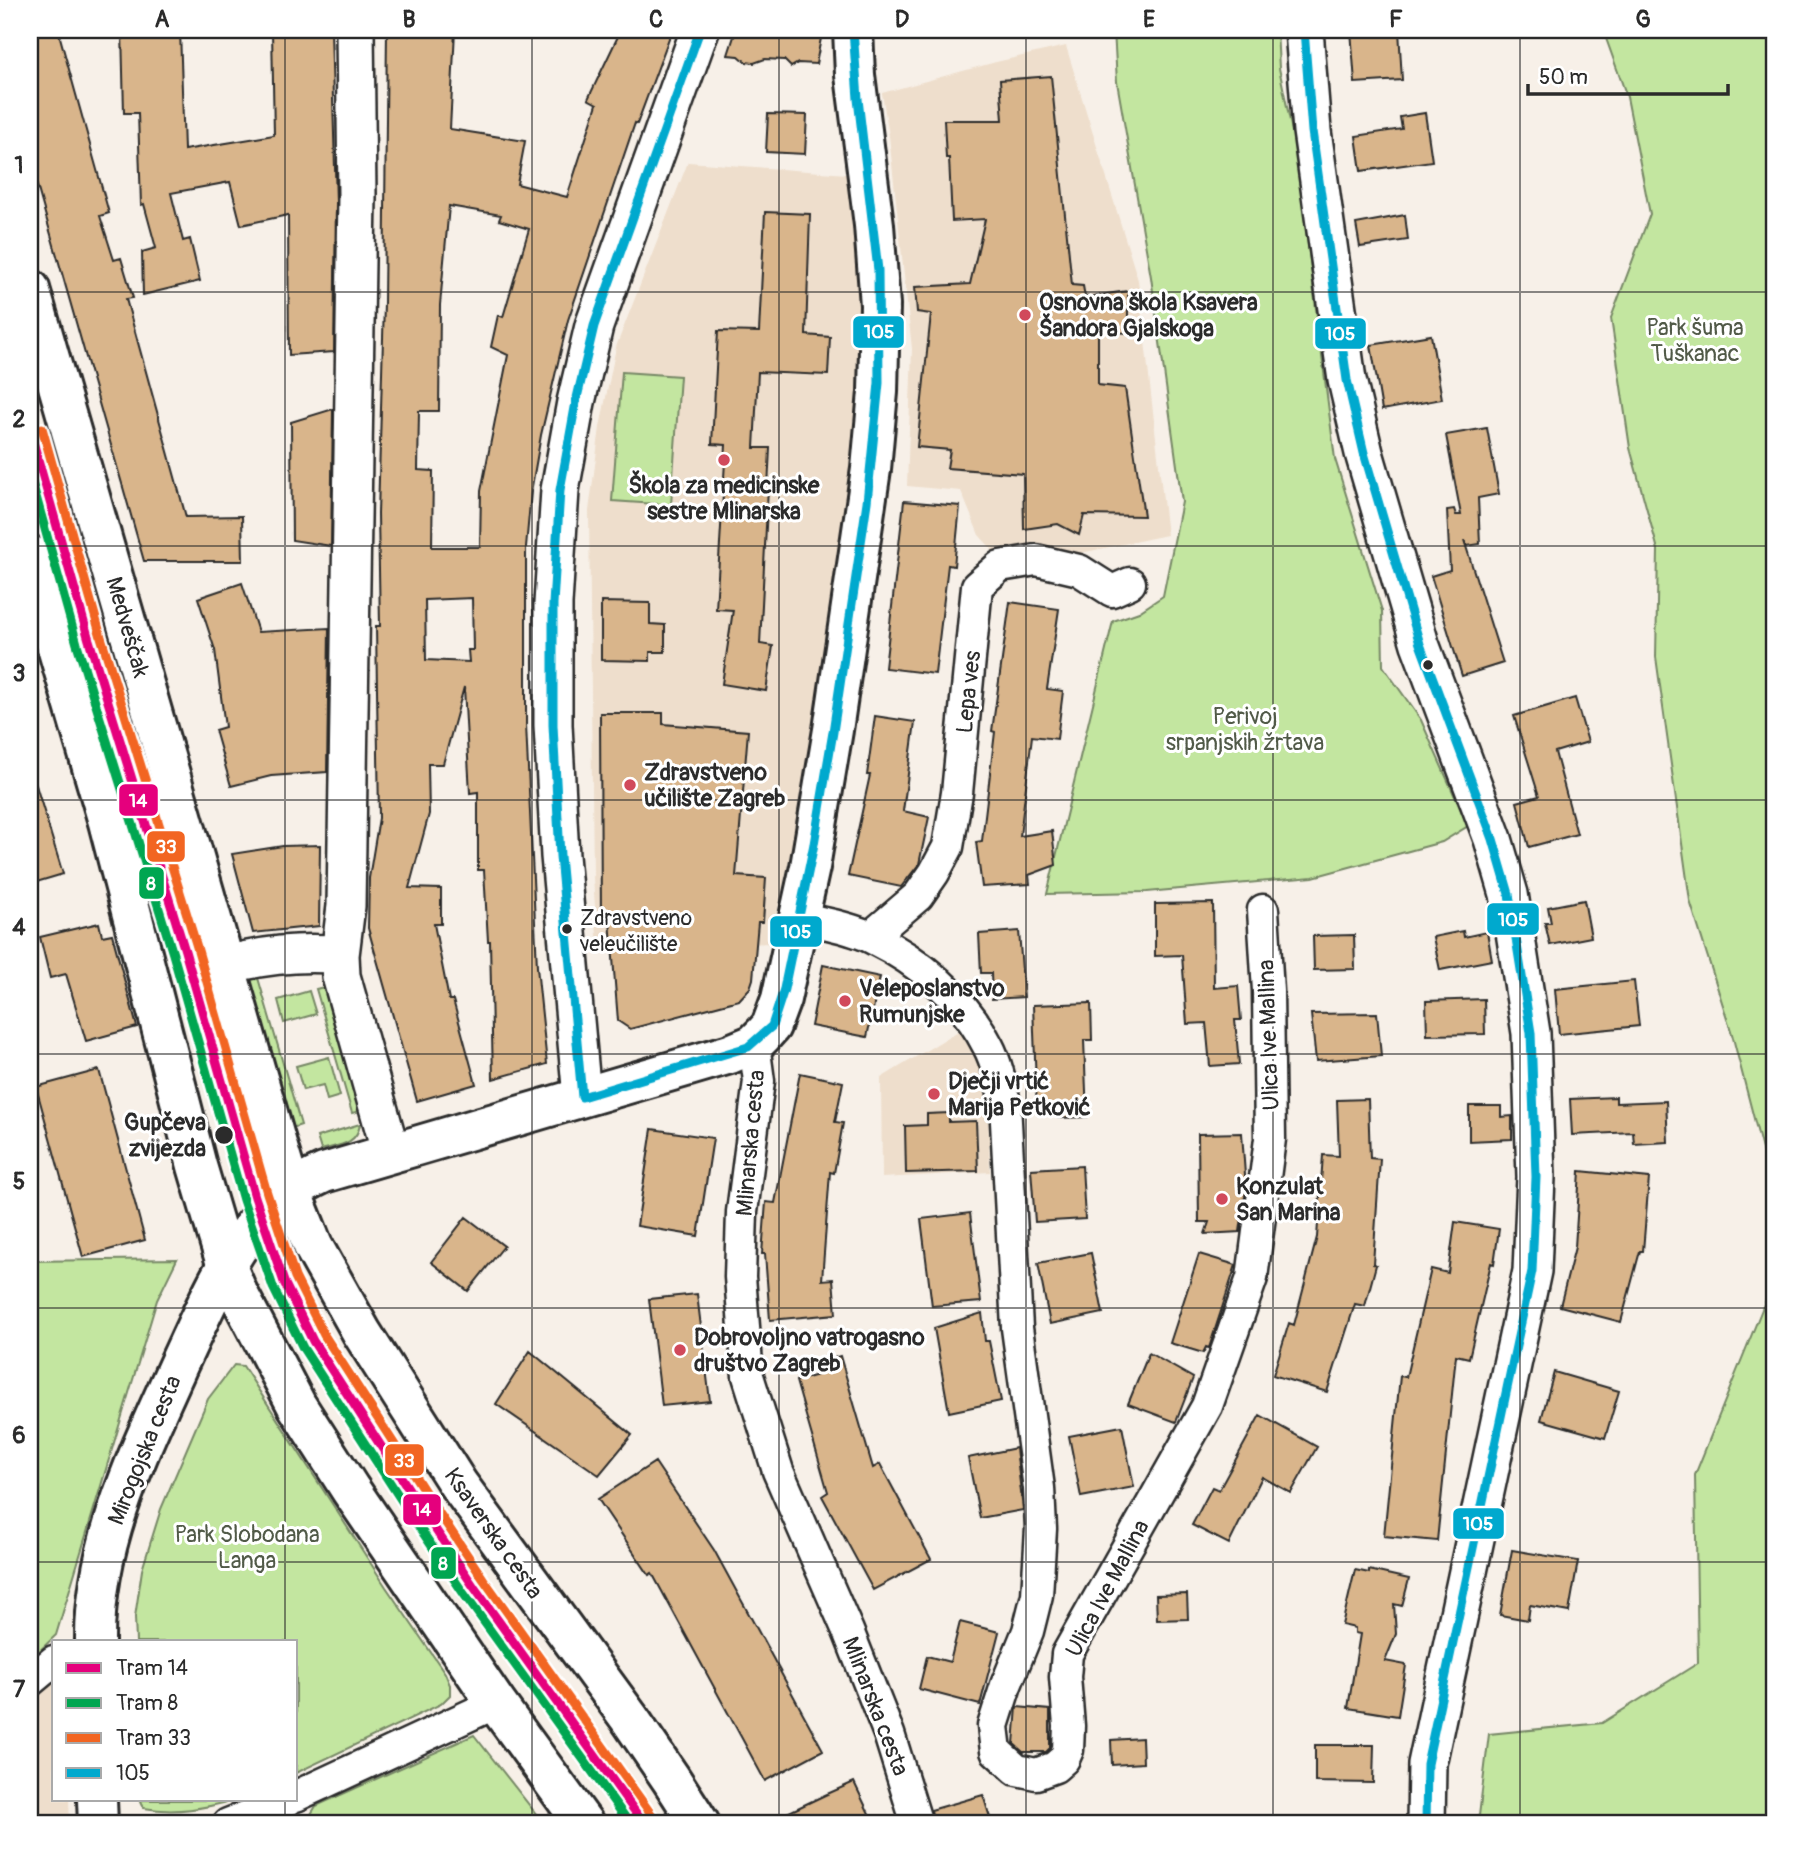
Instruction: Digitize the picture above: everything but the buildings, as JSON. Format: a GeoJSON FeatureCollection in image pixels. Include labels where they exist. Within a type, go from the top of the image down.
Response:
{"type":"FeatureCollection","features":[{"type":"Feature","properties":{"kind":"main road","name":"Mlinarska cesta"},"geometry":{"type":"LineString","coordinates":[[754,1044],[771,1026],[776,1015],[810,867],[871,469],[878,392],[880,305],[874,225],[855,75],[853,30]]}},
{"type":"Feature","properties":{"kind":"main road","name":"Medveščak"},"geometry":{"type":"LineString","coordinates":[[30,289],[226,965]]}},
{"type":"Feature","properties":{"kind":"main road"},"geometry":{"type":"LineString","coordinates":[[30,555],[108,822],[197,1166],[227,1267],[259,1337],[297,1406],[496,1703],[584,1824]]}},
{"type":"Feature","properties":{"kind":"main road"},"geometry":{"type":"LineString","coordinates":[[226,965],[291,1191]]}},
{"type":"Feature","properties":{"kind":"main road"},"geometry":{"type":"LineString","coordinates":[[227,1267],[261,1217],[291,1191],[324,1173],[730,1054],[754,1044]]}},
{"type":"Feature","properties":{"kind":"main road","name":"Ksaverska cesta"},"geometry":{"type":"LineString","coordinates":[[291,1191],[328,1276],[458,1484],[630,1719],[700,1824]]}},
{"type":"Feature","properties":{"kind":"main road","name":"Mirogojska cesta"},"geometry":{"type":"LineString","coordinates":[[89,1637],[112,1523],[143,1443],[227,1267]]}},
{"type":"Feature","properties":{"kind":"main road"},"geometry":{"type":"LineString","coordinates":[[97,1801],[98,1824]]}},
{"type":"Feature","properties":{"kind":"street"},"geometry":{"type":"LineString","coordinates":[[355,30],[355,383],[346,906],[340,955],[341,976],[391,1153]]}},
{"type":"Feature","properties":{"kind":"street"},"geometry":{"type":"LineString","coordinates":[[582,1097],[560,856],[553,726],[553,604],[560,490],[576,402],[594,326],[700,30]]}},
{"type":"Feature","properties":{"kind":"street"},"geometry":{"type":"LineString","coordinates":[[1304,30],[1312,131],[1347,380],[1364,453],[1420,644],[1484,813],[1509,894],[1531,1033],[1536,1177],[1532,1271],[1427,1764],[1426,1824]]}},
{"type":"Feature","properties":{"kind":"street","name":"Lepa ves"},"geometry":{"type":"LineString","coordinates":[[870,937],[918,896],[948,847],[959,780],[977,586],[1000,566],[1036,560],[1079,570],[1112,591],[1130,583]]}},
{"type":"Feature","properties":{"kind":"street","name":"Ulica Ive Mallina"},"geometry":{"type":"LineString","coordinates":[[799,917],[870,937],[925,970],[950,993],[974,1022],[989,1048],[1005,1103],[1017,1328],[1041,1529],[1037,1595],[1028,1632],[1006,1685],[993,1726],[996,1751],[1017,1770],[1036,1774],[1055,1768],[1068,1750],[1065,1677],[1067,1654],[1207,1406],[1252,1278],[1270,1139],[1268,991],[1263,910]]}},
{"type":"Feature","properties":{"kind":"street"},"geometry":{"type":"LineString","coordinates":[[226,965],[292,953],[340,955]]}},
{"type":"Feature","properties":{"kind":"street","name":"Mlinarska cesta"},"geometry":{"type":"LineString","coordinates":[[754,1044],[759,1081],[742,1212],[740,1277],[748,1376],[778,1471],[848,1631],[889,1734],[917,1824]]}},
{"type":"Feature","properties":{"kind":"street"},"geometry":{"type":"LineString","coordinates":[[30,1681],[52,1663]]}},
{"type":"Feature","properties":{"kind":"street"},"geometry":{"type":"LineString","coordinates":[[298,1800],[496,1703]]}},
{"type":"Feature","properties":{"kind":"street"},"geometry":{"type":"LineString","coordinates":[[228,1824],[285,1806]]}},
{"type":"Feature","properties":{"kind":"shaded area","name":"Osnovna škola Ksavera Šandora Gjalskoga"},"geometry":{"type":"Polygon","coordinates":[[[1066,46],[1138,280],[1167,535],[1009,568],[979,535],[961,491],[907,486],[912,349],[882,93],[1066,46]]]}},
{"type":"Feature","properties":{"kind":"shaded area","name":"Škola za medicinske sestre Mlinarska"},"geometry":{"type":"Polygon","coordinates":[[[688,162],[847,174],[861,329],[856,443],[840,534],[813,733],[770,943],[598,950],[593,878],[589,511],[600,427],[616,347],[688,162]]]}},
{"type":"Feature","properties":{"kind":"shaded area","name":"Dječji vrtić Marija Petković"},"geometry":{"type":"Polygon","coordinates":[[[960,1030],[984,1070],[990,1172],[882,1178],[881,1078],[960,1030]]]}},
{"type":"Feature","properties":{"kind":"shaded area"},"geometry":{"type":"Polygon","coordinates":[[[52,1681],[52,1801],[69,1801],[70,1824],[30,1824],[30,1700],[52,1681]]]}},
{"type":"Feature","properties":{"kind":"green space","name":"Perivoj srpanjskih žrtava"},"geometry":{"type":"Polygon","coordinates":[[[1114,30],[1277,30],[1279,68],[1296,150],[1335,459],[1382,611],[1383,666],[1421,720],[1468,826],[1442,842],[1313,877],[1147,892],[1047,894],[1113,621],[1139,612],[1163,596],[1182,502],[1151,277],[1117,82],[1114,30]]]}},
{"type":"Feature","properties":{"kind":"green space","name":"Park šuma Tuškanac"},"geometry":{"type":"Polygon","coordinates":[[[1603,30],[1775,30],[1775,1267],[1765,1161],[1732,1034],[1690,901],[1656,657],[1658,550],[1630,448],[1611,318],[1650,214],[1627,97],[1603,30]]]}},
{"type":"Feature","properties":{"kind":"green space"},"geometry":{"type":"Polygon","coordinates":[[[622,372],[680,376],[671,505],[612,501],[622,372]]]}},
{"type":"Feature","properties":{"kind":"green space"},"geometry":{"type":"Polygon","coordinates":[[[256,971],[301,1125],[286,1130],[245,980],[256,971]]]}},
{"type":"Feature","properties":{"kind":"green space"},"geometry":{"type":"Polygon","coordinates":[[[324,987],[360,1111],[352,1113],[316,989],[324,987]]]}},
{"type":"Feature","properties":{"kind":"green space"},"geometry":{"type":"Polygon","coordinates":[[[309,991],[316,1014],[284,1023],[278,1000],[309,991]]]}},
{"type":"Feature","properties":{"kind":"green space"},"geometry":{"type":"Polygon","coordinates":[[[329,1057],[340,1096],[327,1100],[323,1085],[303,1090],[296,1066],[329,1057]]]}},
{"type":"Feature","properties":{"kind":"green space"},"geometry":{"type":"Polygon","coordinates":[[[360,1124],[351,1140],[321,1150],[317,1137],[360,1124]]]}},
{"type":"Feature","properties":{"kind":"green space"},"geometry":{"type":"Polygon","coordinates":[[[177,1259],[157,1300],[56,1635],[30,1660],[30,1261],[177,1259]]]}},
{"type":"Feature","properties":{"kind":"green space"},"geometry":{"type":"Polygon","coordinates":[[[1775,1277],[1775,1824],[1478,1824],[1489,1734],[1602,1723],[1698,1663],[1695,1475],[1775,1277]]]}},
{"type":"Feature","properties":{"kind":"green space","name":"Park Slobodana Langa"},"geometry":{"type":"Polygon","coordinates":[[[234,1365],[243,1366],[445,1673],[450,1685],[450,1695],[441,1704],[298,1772],[298,1640],[136,1640],[135,1617],[142,1570],[161,1509],[208,1399],[234,1365]]]}},
{"type":"Feature","properties":{"kind":"green space"},"geometry":{"type":"Polygon","coordinates":[[[474,1735],[544,1824],[305,1824],[316,1806],[474,1735]]]}},
{"type":"Feature","properties":{"kind":"green space"},"geometry":{"type":"Polygon","coordinates":[[[140,1801],[231,1801],[179,1810],[144,1808],[140,1801]]]}},
{"type":"Feature","properties":{"kind":"tram line","name":"33"},"geometry":{"type":"LineString","coordinates":[[42,428],[101,637],[197,947],[267,1193],[295,1277],[324,1335],[429,1498],[484,1580],[654,1818]]}},
{"type":"Feature","properties":{"kind":"tram line","name":"14"},"geometry":{"type":"LineString","coordinates":[[30,431],[89,640],[185,951],[255,1197],[284,1282],[313,1341],[419,1505],[474,1587],[644,1824]]}},
{"type":"Feature","properties":{"kind":"tram line","name":"8"},"geometry":{"type":"LineString","coordinates":[[30,475],[77,644],[173,954],[243,1200],[273,1287],[303,1348],[409,1512],[464,1594],[630,1824]]}},
{"type":"Feature","properties":{"kind":"transit line","name":"105"},"geometry":{"type":"LineString","coordinates":[[582,1097],[560,856],[553,725],[553,604],[560,490],[576,402],[594,326],[700,30]]}},
{"type":"Feature","properties":{"kind":"transit line","name":"105"},"geometry":{"type":"LineString","coordinates":[[582,1097],[748,1047],[772,1026],[784,989],[814,844],[833,732],[867,502],[879,383],[878,270],[858,99],[853,30]]}},
{"type":"Feature","properties":{"kind":"transit line","name":"105"},"geometry":{"type":"LineString","coordinates":[[1304,30],[1312,131],[1347,380],[1364,453],[1420,644],[1493,839],[1509,894],[1531,1033],[1536,1177],[1532,1271],[1427,1764],[1426,1824]]}},
{"type":"Feature","properties":{"kind":"place","name":"Osnovna škola Ksavera Šandora Gjalskoga"},"geometry":{"type":"Point","coordinates":[1025,315]}},
{"type":"Feature","properties":{"kind":"place","name":"Škola za medicinske sestre Mlinarska"},"geometry":{"type":"Point","coordinates":[724,460]}},
{"type":"Feature","properties":{"kind":"place","name":"Zdravstveno učilište Zagreb"},"geometry":{"type":"Point","coordinates":[630,785]}},
{"type":"Feature","properties":{"kind":"place","name":"Zdravstveno veleučilište"},"geometry":{"type":"Point","coordinates":[567,929]}},
{"type":"Feature","properties":{"kind":"place","name":"Veleposlanstvo Rumunjske"},"geometry":{"type":"Point","coordinates":[845,1001]}},
{"type":"Feature","properties":{"kind":"place","name":"Dječji vrtić Marija Petković"},"geometry":{"type":"Point","coordinates":[934,1094]}},
{"type":"Feature","properties":{"kind":"place","name":"Gupčeva zvijezda"},"geometry":{"type":"Point","coordinates":[224,1135]}},
{"type":"Feature","properties":{"kind":"place","name":"Konzulat San Marina"},"geometry":{"type":"Point","coordinates":[1222,1199]}},
{"type":"Feature","properties":{"kind":"place","name":"Dobrovoljno vatrogasno društvo Zagreb"},"geometry":{"type":"Point","coordinates":[680,1350]}}]}
